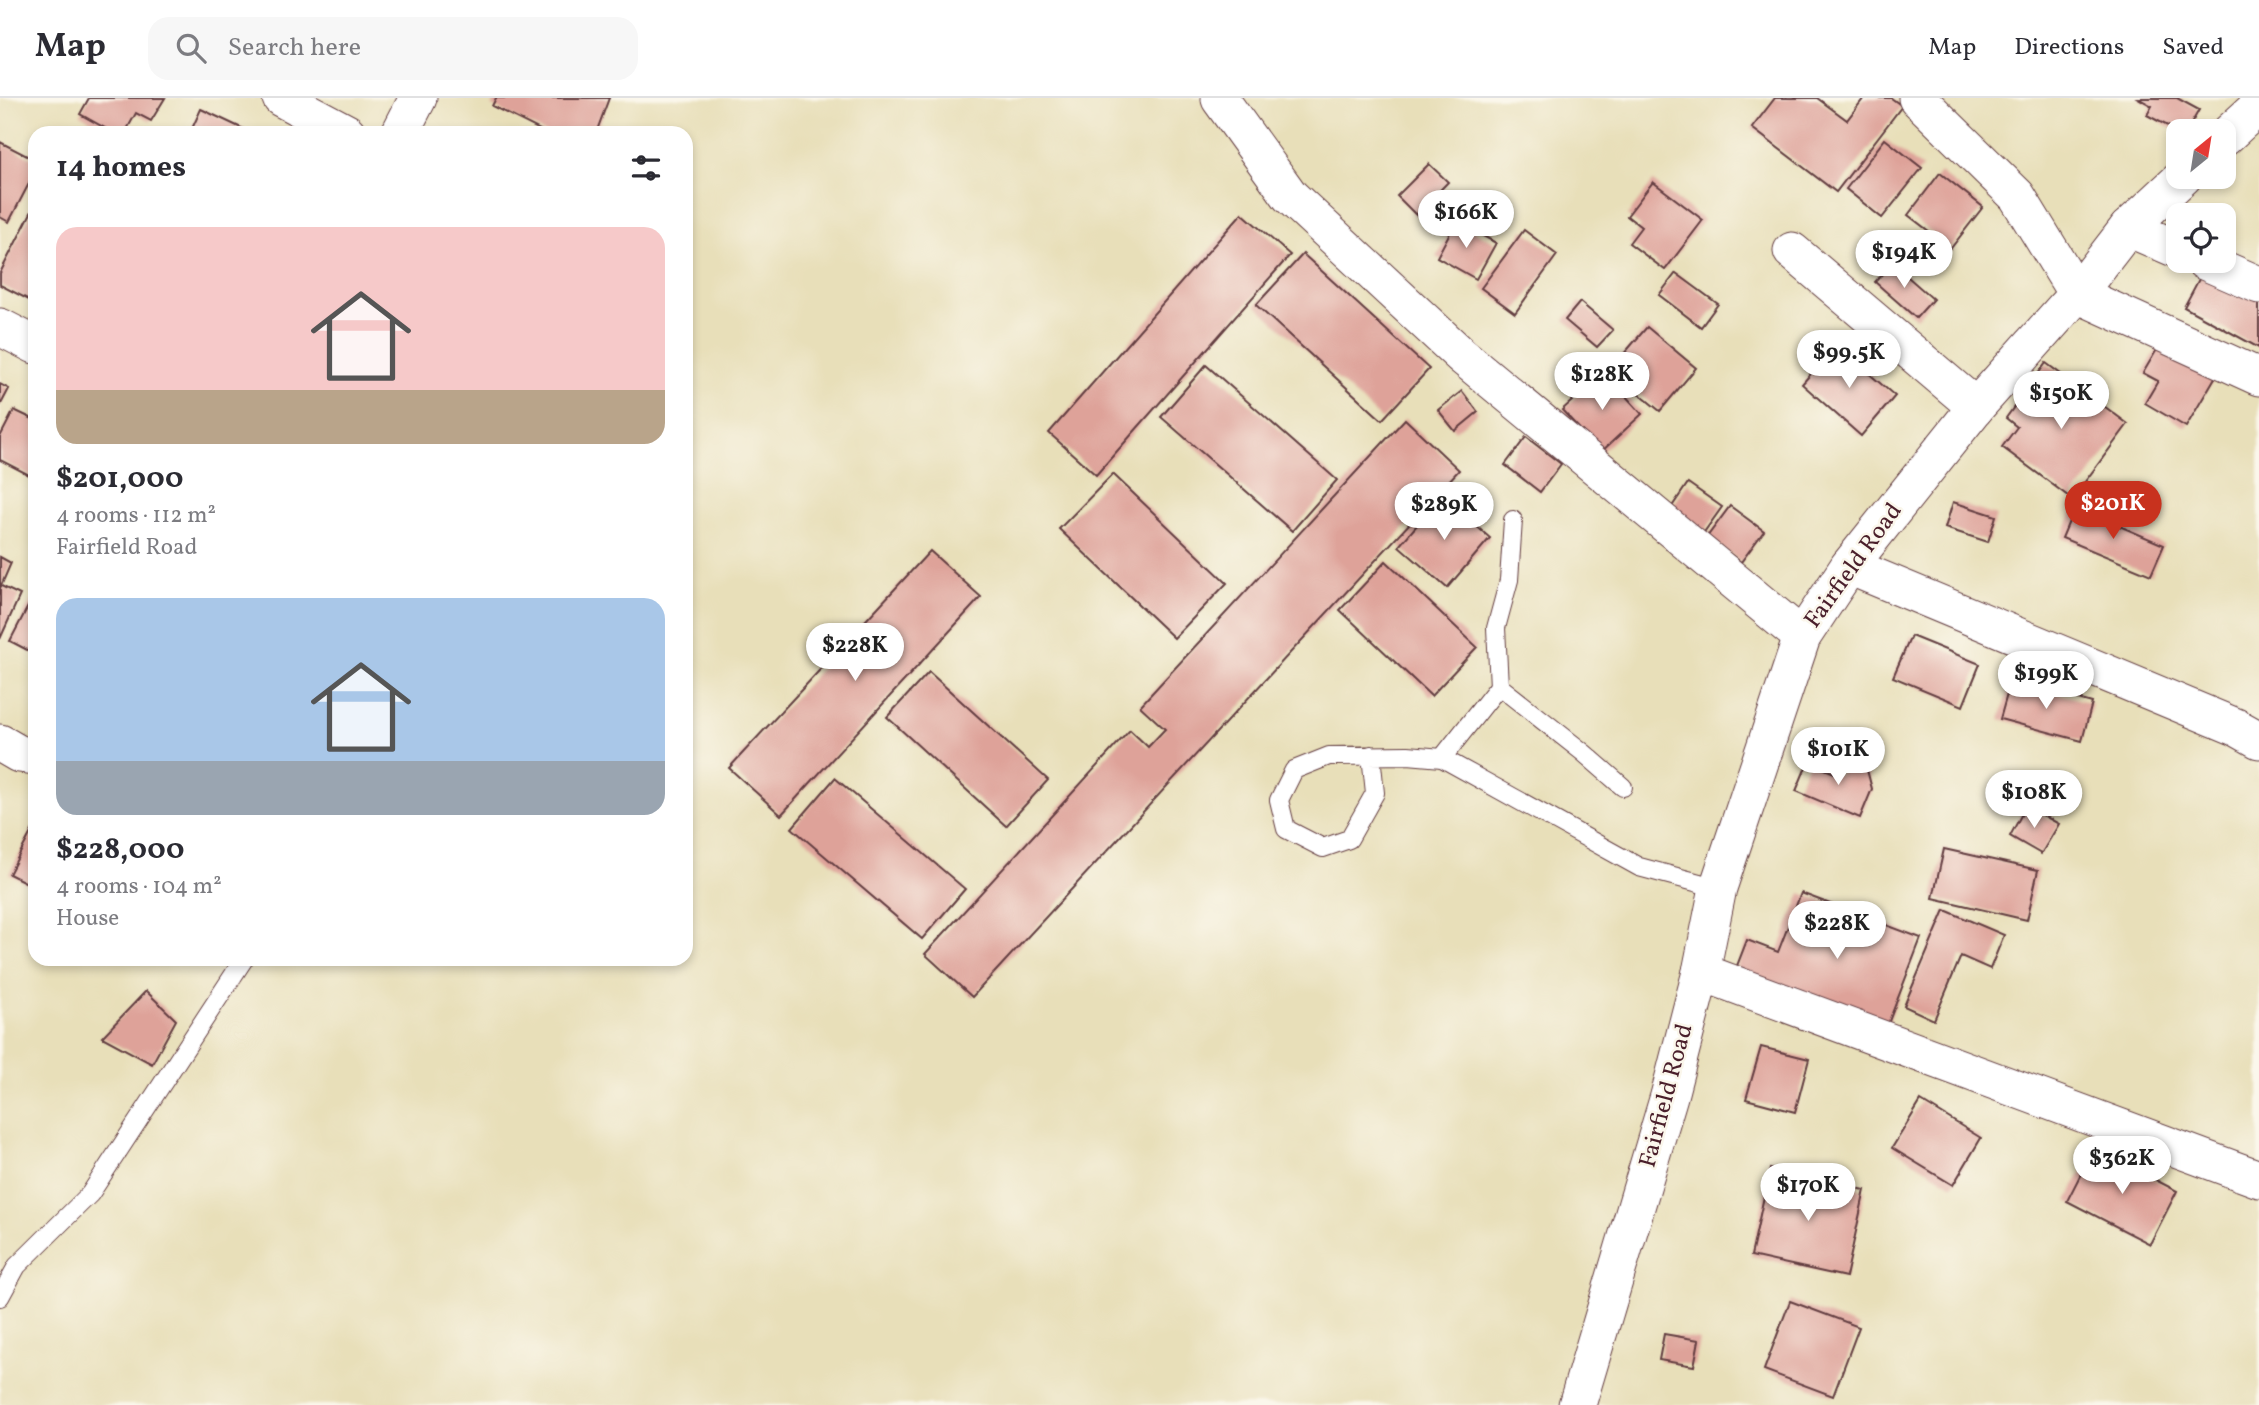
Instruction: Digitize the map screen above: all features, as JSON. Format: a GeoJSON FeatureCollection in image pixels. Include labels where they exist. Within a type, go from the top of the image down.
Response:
{"type":"FeatureCollection","features":[{"type":"Feature","properties":{"kind":"street"},"geometry":{"type":"LineString","coordinates":[[281,98],[334,126]]}},
{"type":"Feature","properties":{"kind":"street"},"geometry":{"type":"LineString","coordinates":[[404,126],[418,98]]}},
{"type":"Feature","properties":{"kind":"street"},"geometry":{"type":"LineString","coordinates":[[1917,98],[2017,196],[2077,294],[2259,377]]}},
{"type":"Feature","properties":{"kind":"street"},"geometry":{"type":"LineString","coordinates":[[1220,99],[1290,196],[1442,338],[1802,637]]}},
{"type":"Feature","properties":{"kind":"street"},"geometry":{"type":"LineString","coordinates":[[2236,127],[2259,106]]}},
{"type":"Feature","properties":{"kind":"street","name":"Fairfield Road"},"geometry":{"type":"LineString","coordinates":[[1577,1405],[1669,1096],[1701,972],[1717,888],[1802,637],[1849,565],[1976,407],[2077,294],[2128,228],[2170,189]]}},
{"type":"Feature","properties":{"kind":"street"},"geometry":{"type":"LineString","coordinates":[[2128,228],[2166,244]]}},
{"type":"Feature","properties":{"kind":"street"},"geometry":{"type":"LineString","coordinates":[[1792,251],[1976,407]]}},
{"type":"Feature","properties":{"kind":"street"},"geometry":{"type":"LineString","coordinates":[[2232,273],[2259,285]]}},
{"type":"Feature","properties":{"kind":"street"},"geometry":{"type":"LineString","coordinates":[[0,327],[28,341]]}},
{"type":"Feature","properties":{"kind":"street"},"geometry":{"type":"LineString","coordinates":[[1849,565],[2236,727],[2259,740]]}},
{"type":"Feature","properties":{"kind":"street"},"geometry":{"type":"LineString","coordinates":[[0,743],[19,754],[28,755]]}},
{"type":"Feature","properties":{"kind":"street"},"geometry":{"type":"LineString","coordinates":[[1701,972],[2259,1179]]}},
{"type":"Feature","properties":{"kind":"lane"},"geometry":{"type":"LineString","coordinates":[[1442,758],[1499,686],[1496,628],[1509,580],[1513,520]]}},
{"type":"Feature","properties":{"kind":"lane"},"geometry":{"type":"LineString","coordinates":[[1499,686],[1623,788]]}},
{"type":"Feature","properties":{"kind":"lane"},"geometry":{"type":"LineString","coordinates":[[1371,755],[1375,793],[1349,839],[1323,848],[1286,830],[1279,800],[1294,770],[1329,756],[1371,755],[1408,755],[1442,758],[1639,867],[1717,888]]}},
{"type":"Feature","properties":{"kind":"lane"},"geometry":{"type":"LineString","coordinates":[[0,1297],[17,1266],[90,1194],[239,966]]}},
{"type":"Feature","properties":{"kind":"building"},"geometry":{"type":"Polygon","coordinates":[[[89,98],[165,98],[151,121],[136,113],[129,126],[101,126],[80,114],[89,98]]]}},
{"type":"Feature","properties":{"kind":"building"},"geometry":{"type":"Polygon","coordinates":[[[496,98],[609,98],[599,126],[532,126],[492,106],[496,98]]]}},
{"type":"Feature","properties":{"kind":"building"},"geometry":{"type":"Polygon","coordinates":[[[1775,98],[1817,98],[1847,120],[1864,98],[1891,98],[1902,106],[1836,192],[1752,128],[1775,98]]]}},
{"type":"Feature","properties":{"kind":"building"},"geometry":{"type":"Polygon","coordinates":[[[2138,98],[2177,98],[2199,110],[2194,119],[2166,119],[2166,125],[2147,115],[2152,106],[2138,98]]]}},
{"type":"Feature","properties":{"kind":"building"},"geometry":{"type":"Polygon","coordinates":[[[201,109],[237,126],[193,126],[201,109]]]}},
{"type":"Feature","properties":{"kind":"building"},"geometry":{"type":"Polygon","coordinates":[[[1885,139],[1922,168],[1882,218],[1846,189],[1885,139]]]}},
{"type":"Feature","properties":{"kind":"building"},"geometry":{"type":"Polygon","coordinates":[[[0,142],[28,156],[28,185],[9,222],[0,217],[0,142]]]}},
{"type":"Feature","properties":{"kind":"building"},"geometry":{"type":"Polygon","coordinates":[[[1429,164],[1448,182],[1416,215],[1397,196],[1429,164]]]}},
{"type":"Feature","properties":{"kind":"building"},"geometry":{"type":"Polygon","coordinates":[[[1940,173],[1983,207],[1951,248],[1908,215],[1940,173]]]}},
{"type":"Feature","properties":{"kind":"building"},"geometry":{"type":"Polygon","coordinates":[[[1653,182],[1703,220],[1665,270],[1629,243],[1641,227],[1627,216],[1653,182]]]}},
{"type":"Feature","properties":{"kind":"building"},"geometry":{"type":"Polygon","coordinates":[[[1242,213],[1290,255],[1096,475],[1049,433],[1242,213]]]}},
{"type":"Feature","properties":{"kind":"building"},"geometry":{"type":"Polygon","coordinates":[[[28,219],[28,299],[0,285],[0,273],[28,219]]]}},
{"type":"Feature","properties":{"kind":"building"},"geometry":{"type":"Polygon","coordinates":[[[1456,221],[1496,243],[1476,279],[1437,257],[1456,221]]]}},
{"type":"Feature","properties":{"kind":"building"},"geometry":{"type":"Polygon","coordinates":[[[1524,230],[1557,255],[1515,313],[1481,288],[1524,230]]]}},
{"type":"Feature","properties":{"kind":"building"},"geometry":{"type":"Polygon","coordinates":[[[1303,254],[1429,369],[1382,420],[1256,305],[1303,254]]]}},
{"type":"Feature","properties":{"kind":"building"},"geometry":{"type":"Polygon","coordinates":[[[1892,263],[1933,299],[1916,318],[1875,282],[1892,263]]]}},
{"type":"Feature","properties":{"kind":"building"},"geometry":{"type":"Polygon","coordinates":[[[1676,273],[1718,304],[1701,327],[1659,295],[1676,273]]]}},
{"type":"Feature","properties":{"kind":"building"},"geometry":{"type":"Polygon","coordinates":[[[2202,273],[2219,273],[2259,294],[2259,348],[2184,307],[2202,273]]]}},
{"type":"Feature","properties":{"kind":"building"},"geometry":{"type":"Polygon","coordinates":[[[1580,302],[1613,330],[1597,347],[1565,320],[1580,302]]]}},
{"type":"Feature","properties":{"kind":"building"},"geometry":{"type":"Polygon","coordinates":[[[1647,327],[1696,368],[1660,411],[1610,370],[1647,327]]]}},
{"type":"Feature","properties":{"kind":"building"},"geometry":{"type":"Polygon","coordinates":[[[1836,345],[1895,396],[1861,436],[1802,384],[1836,345]]]}},
{"type":"Feature","properties":{"kind":"building"},"geometry":{"type":"Polygon","coordinates":[[[2159,346],[2220,369],[2186,427],[2145,403],[2158,381],[2143,373],[2159,346]]]}},
{"type":"Feature","properties":{"kind":"building"},"geometry":{"type":"Polygon","coordinates":[[[2046,363],[2128,424],[2072,499],[2002,447],[2017,427],[2006,418],[2046,363]]]}},
{"type":"Feature","properties":{"kind":"building"},"geometry":{"type":"Polygon","coordinates":[[[1206,365],[1337,480],[1292,531],[1161,417],[1206,365]]]}},
{"type":"Feature","properties":{"kind":"building"},"geometry":{"type":"Polygon","coordinates":[[[1604,372],[1642,414],[1601,452],[1562,410],[1604,372]]]}},
{"type":"Feature","properties":{"kind":"building"},"geometry":{"type":"Polygon","coordinates":[[[0,384],[9,389],[0,406],[0,384]]]}},
{"type":"Feature","properties":{"kind":"building"},"geometry":{"type":"Polygon","coordinates":[[[1462,391],[1478,412],[1455,431],[1438,410],[1462,391]]]}},
{"type":"Feature","properties":{"kind":"building"},"geometry":{"type":"Polygon","coordinates":[[[14,410],[28,417],[28,474],[0,460],[0,437],[14,410]]]}},
{"type":"Feature","properties":{"kind":"building"},"geometry":{"type":"Polygon","coordinates":[[[1405,419],[1459,470],[972,997],[925,954],[1130,730],[1148,747],[1165,729],[1140,706],[1405,419]]]}},
{"type":"Feature","properties":{"kind":"building"},"geometry":{"type":"Polygon","coordinates":[[[1526,437],[1561,464],[1540,492],[1505,465],[1526,437]]]}},
{"type":"Feature","properties":{"kind":"building"},"geometry":{"type":"Polygon","coordinates":[[[1113,474],[1227,583],[1174,638],[1059,529],[1113,474]]]}},
{"type":"Feature","properties":{"kind":"building"},"geometry":{"type":"Polygon","coordinates":[[[1688,483],[1722,507],[1702,535],[1669,511],[1688,483]]]}},
{"type":"Feature","properties":{"kind":"building"},"geometry":{"type":"Polygon","coordinates":[[[1442,496],[1490,538],[1447,588],[1399,546],[1442,496]]]}},
{"type":"Feature","properties":{"kind":"building"},"geometry":{"type":"Polygon","coordinates":[[[1953,502],[1996,516],[1988,542],[1945,528],[1953,502]]]}},
{"type":"Feature","properties":{"kind":"building"},"geometry":{"type":"Polygon","coordinates":[[[1730,506],[1764,531],[1741,562],[1707,537],[1730,506]]]}},
{"type":"Feature","properties":{"kind":"building"},"geometry":{"type":"Polygon","coordinates":[[[2075,507],[2164,545],[2151,575],[2062,538],[2075,507]]]}},
{"type":"Feature","properties":{"kind":"building"},"geometry":{"type":"Polygon","coordinates":[[[930,551],[981,597],[781,815],[729,768],[930,551]]]}},
{"type":"Feature","properties":{"kind":"building"},"geometry":{"type":"Polygon","coordinates":[[[0,557],[11,563],[1,586],[20,595],[0,639],[0,557]]]}},
{"type":"Feature","properties":{"kind":"building"},"geometry":{"type":"Polygon","coordinates":[[[1386,561],[1477,647],[1431,696],[1340,610],[1386,561]]]}},
{"type":"Feature","properties":{"kind":"building"},"geometry":{"type":"Polygon","coordinates":[[[28,606],[28,650],[10,641],[28,606]]]}},
{"type":"Feature","properties":{"kind":"building"},"geometry":{"type":"Polygon","coordinates":[[[1911,636],[1980,664],[1963,706],[1893,677],[1911,636]]]}},
{"type":"Feature","properties":{"kind":"building"},"geometry":{"type":"Polygon","coordinates":[[[929,672],[1048,780],[1006,826],[887,717],[929,672]]]}},
{"type":"Feature","properties":{"kind":"building"},"geometry":{"type":"Polygon","coordinates":[[[2011,680],[2092,703],[2082,741],[2000,719],[2011,680]]]}},
{"type":"Feature","properties":{"kind":"building"},"geometry":{"type":"Polygon","coordinates":[[[1845,760],[1867,770],[1872,789],[1860,818],[1796,791],[1808,762],[1839,775],[1845,760]]]}},
{"type":"Feature","properties":{"kind":"building"},"geometry":{"type":"Polygon","coordinates":[[[835,778],[965,889],[922,939],[792,828],[835,778]]]}},
{"type":"Feature","properties":{"kind":"building"},"geometry":{"type":"Polygon","coordinates":[[[2026,806],[2059,824],[2041,854],[2010,836],[2026,806]]]}},
{"type":"Feature","properties":{"kind":"building"},"geometry":{"type":"Polygon","coordinates":[[[28,838],[28,884],[9,874],[28,838]]]}},
{"type":"Feature","properties":{"kind":"building"},"geometry":{"type":"Polygon","coordinates":[[[1944,849],[2038,870],[2027,920],[1933,898],[1944,849]]]}},
{"type":"Feature","properties":{"kind":"building"},"geometry":{"type":"Polygon","coordinates":[[[1801,893],[1921,938],[1886,1029],[1735,971],[1747,940],[1778,952],[1801,893]]]}},
{"type":"Feature","properties":{"kind":"building"},"geometry":{"type":"Polygon","coordinates":[[[1945,910],[2004,935],[1990,969],[1961,956],[1934,1020],[1904,1006],[1945,910]]]}},
{"type":"Feature","properties":{"kind":"building"},"geometry":{"type":"Polygon","coordinates":[[[146,991],[176,1020],[152,1064],[102,1037],[146,991]]]}},
{"type":"Feature","properties":{"kind":"building"},"geometry":{"type":"Polygon","coordinates":[[[1761,1047],[1809,1059],[1795,1112],[1746,1099],[1761,1047]]]}},
{"type":"Feature","properties":{"kind":"building"},"geometry":{"type":"Polygon","coordinates":[[[1921,1101],[1981,1138],[1953,1185],[1892,1148],[1921,1101]]]}},
{"type":"Feature","properties":{"kind":"building"},"geometry":{"type":"Polygon","coordinates":[[[2094,1148],[2177,1191],[2150,1244],[2067,1201],[2094,1148]]]}},
{"type":"Feature","properties":{"kind":"building"},"geometry":{"type":"Polygon","coordinates":[[[1770,1169],[1865,1190],[1846,1277],[1751,1256],[1770,1169]]]}},
{"type":"Feature","properties":{"kind":"building"},"geometry":{"type":"Polygon","coordinates":[[[1790,1301],[1859,1327],[1833,1396],[1764,1370],[1790,1301]]]}},
{"type":"Feature","properties":{"kind":"building"},"geometry":{"type":"Polygon","coordinates":[[[1664,1334],[1699,1340],[1694,1366],[1659,1360],[1664,1334]]]}}]}
